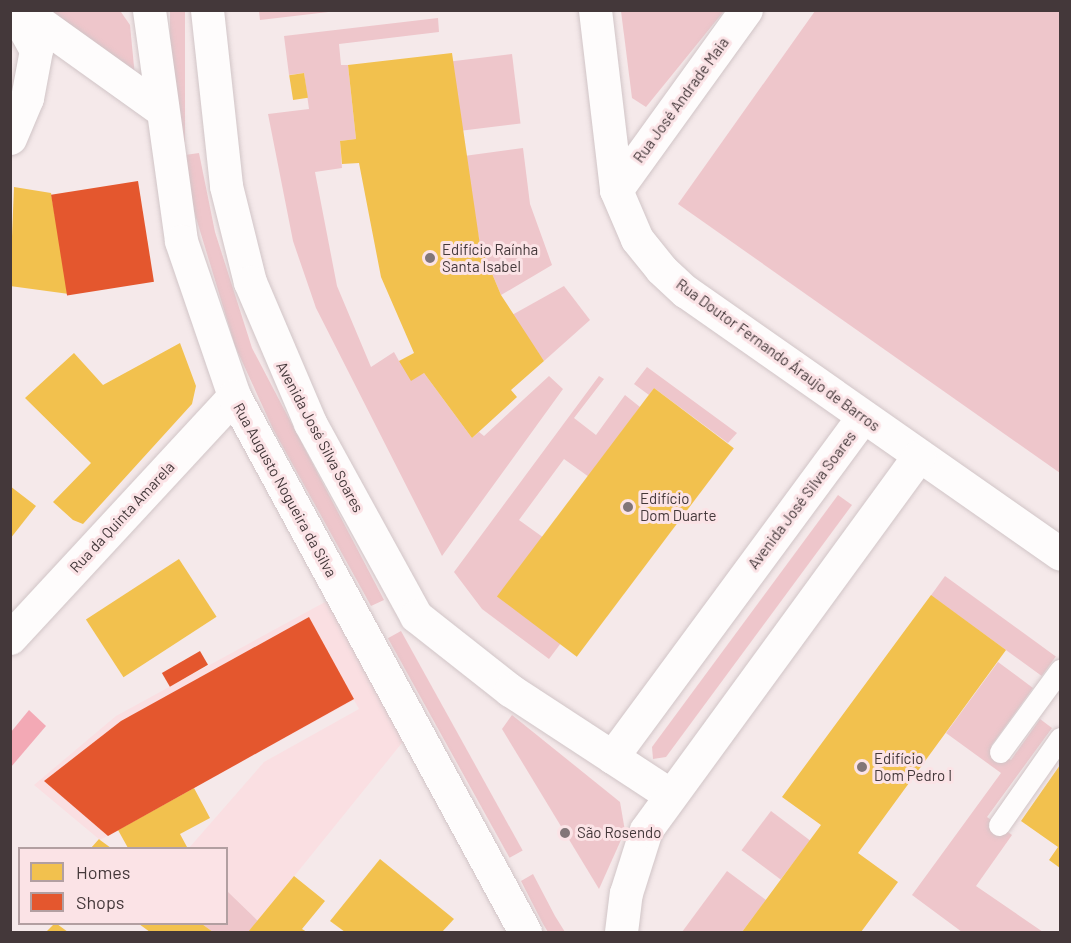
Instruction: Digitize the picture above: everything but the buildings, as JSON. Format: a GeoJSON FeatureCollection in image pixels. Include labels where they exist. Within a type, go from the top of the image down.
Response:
{"type":"FeatureCollection","features":[{"type":"Feature","properties":{"kind":"street"},"geometry":{"type":"LineString","coordinates":[[10,138],[27,98],[36,50],[15,10]]}},
{"type":"Feature","properties":{"kind":"street"},"geometry":{"type":"LineString","coordinates":[[22,10],[159,108]]}},
{"type":"Feature","properties":{"kind":"street","name":"Rua Augusto Nogueira da Silva"},"geometry":{"type":"LineString","coordinates":[[149,10],[159,108],[181,241],[234,396],[525,933]]}},
{"type":"Feature","properties":{"kind":"street","name":"Avenida José Silva Soares"},"geometry":{"type":"LineString","coordinates":[[207,10],[235,231],[279,359],[310,423],[423,625],[669,794]]}},
{"type":"Feature","properties":{"kind":"street","name":"Rua Doutor Fernando Áraujo de Barros"},"geometry":{"type":"LineString","coordinates":[[595,10],[616,189],[637,239],[685,291],[1060,554]]}},
{"type":"Feature","properties":{"kind":"street","name":"Rua José Andrade Maia"},"geometry":{"type":"LineString","coordinates":[[616,189],[746,10]]}},
{"type":"Feature","properties":{"kind":"street","name":"Rua da Quinta Amarela"},"geometry":{"type":"LineString","coordinates":[[10,638],[234,396]]}},
{"type":"Feature","properties":{"kind":"street","name":"Avenida José Silva Soares"},"geometry":{"type":"LineString","coordinates":[[612,757],[863,417]]}},
{"type":"Feature","properties":{"kind":"street"},"geometry":{"type":"LineString","coordinates":[[621,933],[626,893],[646,830],[669,794],[919,456]]}},
{"type":"Feature","properties":{"kind":"lane"},"geometry":{"type":"LineString","coordinates":[[1000,752],[1060,670]]}},
{"type":"Feature","properties":{"kind":"lane"},"geometry":{"type":"LineString","coordinates":[[999,825],[1060,738]]}},
{"type":"Feature","properties":{"kind":"shaded area"},"geometry":{"type":"Polygon","coordinates":[[[259,10],[337,11],[260,20],[259,10]]]}},
{"type":"Feature","properties":{"kind":"shaded area"},"geometry":{"type":"Polygon","coordinates":[[[621,10],[724,11],[646,107],[632,98],[621,10]]]}},
{"type":"Feature","properties":{"kind":"shaded area"},"geometry":{"type":"Polygon","coordinates":[[[43,11],[121,12],[130,25],[135,77],[43,11]]]}},
{"type":"Feature","properties":{"kind":"shaded area"},"geometry":{"type":"Polygon","coordinates":[[[170,11],[185,11],[185,142],[170,142],[170,11]]]}},
{"type":"Feature","properties":{"kind":"shaded area"},"geometry":{"type":"Polygon","coordinates":[[[815,11],[1060,11],[1060,473],[678,204],[815,11]]]}},
{"type":"Feature","properties":{"kind":"shaded area"},"geometry":{"type":"Polygon","coordinates":[[[438,18],[439,32],[339,44],[341,65],[348,65],[356,139],[340,141],[342,168],[315,172],[337,286],[371,367],[394,352],[399,361],[424,373],[472,438],[479,432],[484,436],[549,376],[563,389],[442,556],[316,308],[293,241],[268,114],[309,109],[304,73],[289,75],[284,36],[438,18]]]}},
{"type":"Feature","properties":{"kind":"shaded area"},"geometry":{"type":"Polygon","coordinates":[[[512,54],[521,123],[461,131],[452,61],[512,54]]]}},
{"type":"Feature","properties":{"kind":"shaded area"},"geometry":{"type":"Polygon","coordinates":[[[523,148],[530,204],[552,265],[501,295],[480,245],[464,156],[523,148]]]}},
{"type":"Feature","properties":{"kind":"shaded area"},"geometry":{"type":"Polygon","coordinates":[[[199,153],[215,232],[252,348],[384,600],[371,606],[273,429],[235,346],[194,211],[185,155],[199,153]]]}},
{"type":"Feature","properties":{"kind":"shaded area"},"geometry":{"type":"Polygon","coordinates":[[[564,286],[590,320],[544,361],[512,315],[564,286]]]}},
{"type":"Feature","properties":{"kind":"shaded area"},"geometry":{"type":"Polygon","coordinates":[[[647,367],[737,433],[728,443],[654,388],[649,395],[634,384],[647,367]]]}},
{"type":"Feature","properties":{"kind":"shaded area"},"geometry":{"type":"Polygon","coordinates":[[[599,376],[604,379],[574,418],[596,435],[625,395],[640,407],[589,477],[564,459],[519,520],[544,538],[561,643],[549,659],[482,609],[454,572],[599,376]]]}},
{"type":"Feature","properties":{"kind":"shaded area"},"geometry":{"type":"Polygon","coordinates":[[[838,495],[852,505],[666,757],[653,759],[652,747],[838,495]]]}},
{"type":"Feature","properties":{"kind":"shaded area"},"geometry":{"type":"Polygon","coordinates":[[[945,576],[1056,657],[1042,676],[931,595],[945,576]]]}},
{"type":"Feature","properties":{"kind":"shaded area"},"geometry":{"type":"Polygon","coordinates":[[[336,596],[410,733],[258,921],[228,892],[228,847],[190,847],[264,762],[359,709],[354,700],[100,840],[34,785],[116,716],[336,596]]]}},
{"type":"Feature","properties":{"kind":"shaded area"},"geometry":{"type":"Polygon","coordinates":[[[401,631],[523,851],[510,858],[388,638],[401,631]]]}},
{"type":"Feature","properties":{"kind":"shaded area"},"geometry":{"type":"Polygon","coordinates":[[[998,662],[1033,688],[991,746],[1011,760],[1040,719],[1052,728],[987,817],[1012,835],[976,886],[1043,932],[962,932],[912,895],[1001,773],[946,733],[998,662]]]}},
{"type":"Feature","properties":{"kind":"shaded area"},"geometry":{"type":"Polygon","coordinates":[[[29,710],[46,726],[11,767],[11,732],[29,710]]]}},
{"type":"Feature","properties":{"kind":"shaded area"},"geometry":{"type":"Polygon","coordinates":[[[512,715],[620,802],[625,831],[599,889],[502,729],[512,715]]]}},
{"type":"Feature","properties":{"kind":"shaded area"},"geometry":{"type":"Polygon","coordinates":[[[771,811],[810,840],[781,880],[742,850],[771,811]]]}},
{"type":"Feature","properties":{"kind":"shaded area"},"geometry":{"type":"Polygon","coordinates":[[[727,871],[766,900],[742,932],[682,932],[727,871]]]}},
{"type":"Feature","properties":{"kind":"shaded area"},"geometry":{"type":"Polygon","coordinates":[[[533,874],[565,932],[548,932],[543,924],[521,881],[533,874]]]}},
{"type":"Feature","properties":{"kind":"shaded area"},"geometry":{"type":"Polygon","coordinates":[[[228,892],[258,921],[248,932],[213,932],[203,925],[228,925],[228,892]]]}},
{"type":"Feature","properties":{"kind":"place","name":"Edifício Raínha Santa Isabel"},"geometry":{"type":"Point","coordinates":[430,258]}},
{"type":"Feature","properties":{"kind":"place","name":"Edifício Dom Duarte"},"geometry":{"type":"Point","coordinates":[628,507]}},
{"type":"Feature","properties":{"kind":"place","name":"Edifício Dom Pedro I"},"geometry":{"type":"Point","coordinates":[862,767]}},
{"type":"Feature","properties":{"kind":"place","name":"São Rosendo"},"geometry":{"type":"Point","coordinates":[565,833]}}]}
